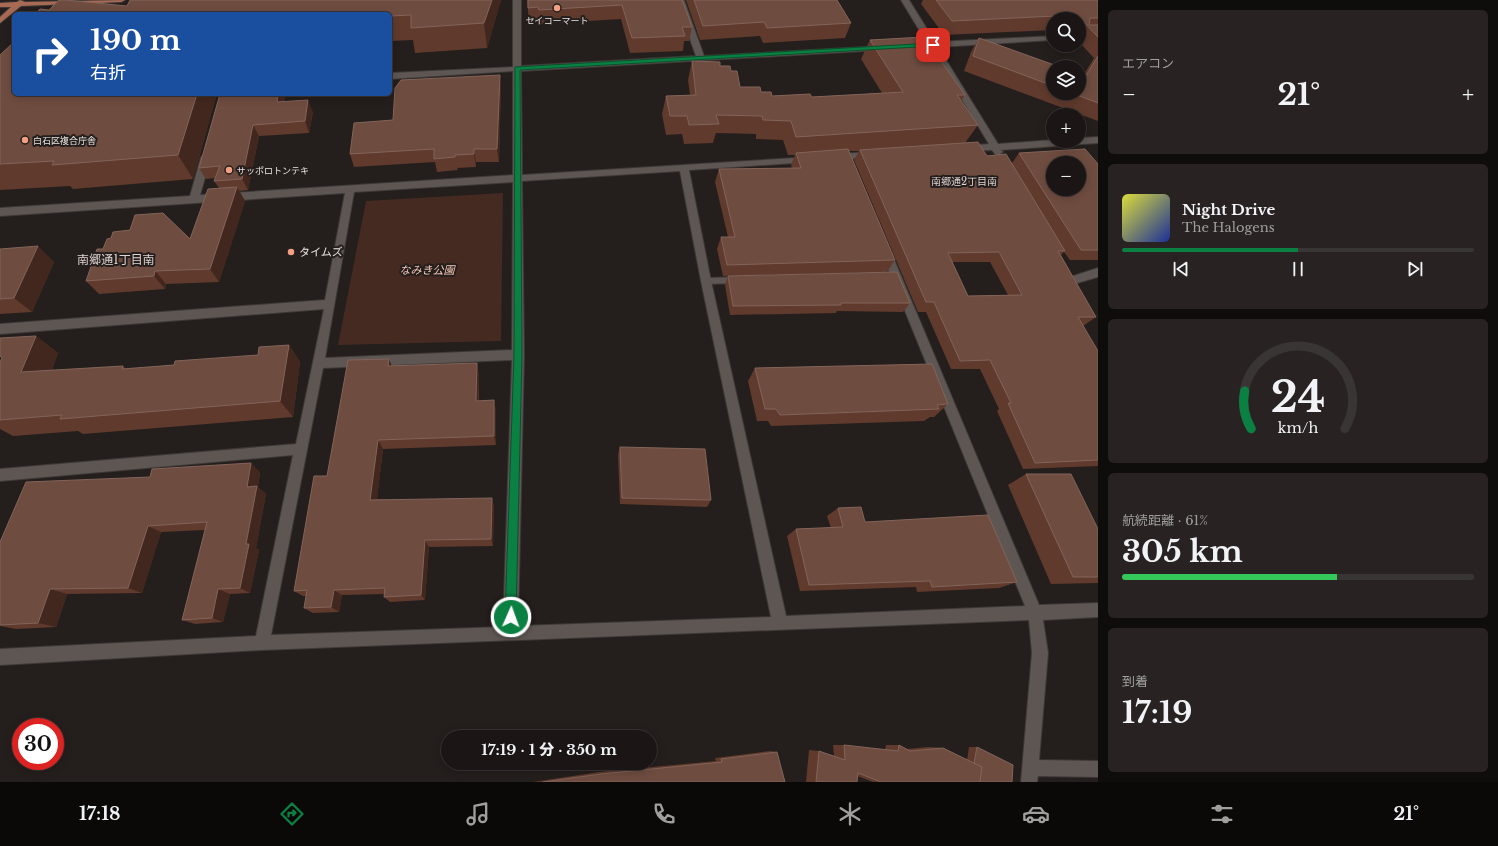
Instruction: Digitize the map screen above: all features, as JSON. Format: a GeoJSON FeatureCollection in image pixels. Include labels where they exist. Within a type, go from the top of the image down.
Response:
{"type":"FeatureCollection","features":[{"type":"Feature","properties":{"kind":"main road"},"geometry":{"type":"LineString","coordinates":[[0,4],[21,2],[121,0]]}},
{"type":"Feature","properties":{"kind":"main road"},"geometry":{"type":"LineString","coordinates":[[57,10],[66,1]]}},
{"type":"Feature","properties":{"kind":"main road"},"geometry":{"type":"LineString","coordinates":[[0,21],[21,2]]}},
{"type":"Feature","properties":{"kind":"street"},"geometry":{"type":"LineString","coordinates":[[510,633],[518,355],[516,0]]}},
{"type":"Feature","properties":{"kind":"street"},"geometry":{"type":"LineString","coordinates":[[680,0],[701,58]]}},
{"type":"Feature","properties":{"kind":"street"},"geometry":{"type":"LineString","coordinates":[[905,0],[1003,160]]}},
{"type":"Feature","properties":{"kind":"street"},"geometry":{"type":"LineString","coordinates":[[908,46],[1046,38]]}},
{"type":"Feature","properties":{"kind":"street"},"geometry":{"type":"LineString","coordinates":[[392,76],[892,47]]}},
{"type":"Feature","properties":{"kind":"street"},"geometry":{"type":"LineString","coordinates":[[1086,141],[1098,140]]}},
{"type":"Feature","properties":{"kind":"street"},"geometry":{"type":"LineString","coordinates":[[956,149],[1046,143]]}},
{"type":"Feature","properties":{"kind":"street"},"geometry":{"type":"LineString","coordinates":[[194,200],[209,144]]}},
{"type":"Feature","properties":{"kind":"street"},"geometry":{"type":"LineString","coordinates":[[1085,148],[1089,154]]}},
{"type":"Feature","properties":{"kind":"street"},"geometry":{"type":"LineString","coordinates":[[0,212],[885,154]]}},
{"type":"Feature","properties":{"kind":"street"},"geometry":{"type":"LineString","coordinates":[[846,157],[852,171]]}},
{"type":"Feature","properties":{"kind":"street"},"geometry":{"type":"LineString","coordinates":[[684,167],[706,281],[780,624]]}},
{"type":"Feature","properties":{"kind":"street"},"geometry":{"type":"LineString","coordinates":[[262,643],[330,304],[350,190]]}},
{"type":"Feature","properties":{"kind":"street"},"geometry":{"type":"LineString","coordinates":[[881,241],[892,276],[1035,613],[1040,653],[1035,730],[1030,775],[1098,770]]}},
{"type":"Feature","properties":{"kind":"street"},"geometry":{"type":"LineString","coordinates":[[1074,280],[1088,277],[1098,272]]}},
{"type":"Feature","properties":{"kind":"street"},"geometry":{"type":"LineString","coordinates":[[0,329],[330,304]]}},
{"type":"Feature","properties":{"kind":"street"},"geometry":{"type":"LineString","coordinates":[[318,363],[518,355]]}},
{"type":"Feature","properties":{"kind":"street"},"geometry":{"type":"LineString","coordinates":[[0,475],[301,449]]}},
{"type":"Feature","properties":{"kind":"street"},"geometry":{"type":"LineString","coordinates":[[0,657],[262,643],[780,624],[1098,610]]}},
{"type":"Feature","properties":{"kind":"lane"},"geometry":{"type":"LineString","coordinates":[[706,281],[753,280]]}},
{"type":"Feature","properties":{"kind":"green space","name":"なみき公園"},"geometry":{"type":"Polygon","coordinates":[[[503,193],[501,341],[338,345],[366,201],[503,193]]]}},
{"type":"Feature","properties":{"kind":"building"},"geometry":{"type":"Polygon","coordinates":[[[59,0],[127,6],[130,0],[492,0],[484,23],[411,28],[411,15],[392,16],[392,12],[37,12],[40,9],[49,10],[59,0]]]}},
{"type":"Feature","properties":{"kind":"building"},"geometry":{"type":"Polygon","coordinates":[[[528,0],[682,0],[692,27],[682,27],[685,36],[632,38],[622,5],[539,10],[538,7],[528,8],[528,0]]]}},
{"type":"Feature","properties":{"kind":"building"},"geometry":{"type":"Polygon","coordinates":[[[694,0],[837,0],[851,23],[767,28],[764,22],[703,26],[694,0]]]}},
{"type":"Feature","properties":{"kind":"building"},"geometry":{"type":"Polygon","coordinates":[[[936,0],[1098,0],[1098,18],[1090,18],[1089,25],[1098,25],[1098,37],[1086,24],[1086,12],[1046,12],[1046,16],[952,21],[936,0]]]}},
{"type":"Feature","properties":{"kind":"building"},"geometry":{"type":"Polygon","coordinates":[[[924,37],[965,95],[957,95],[978,125],[796,137],[791,121],[763,120],[762,116],[716,115],[719,124],[689,125],[687,116],[670,116],[666,96],[696,95],[692,61],[720,62],[720,66],[730,66],[731,71],[737,71],[740,87],[760,87],[761,92],[771,92],[772,96],[810,94],[812,97],[903,92],[870,40],[924,37]]]}},
{"type":"Feature","properties":{"kind":"building"},"geometry":{"type":"Polygon","coordinates":[[[979,38],[1046,62],[1046,83],[973,56],[979,38]]]}},
{"type":"Feature","properties":{"kind":"building"},"geometry":{"type":"Polygon","coordinates":[[[12,44],[12,96],[196,96],[178,155],[52,165],[54,161],[0,164],[0,55],[12,44]]]}},
{"type":"Feature","properties":{"kind":"building"},"geometry":{"type":"Polygon","coordinates":[[[1098,56],[1098,103],[1086,98],[1086,76],[1098,56]]]}},
{"type":"Feature","properties":{"kind":"building"},"geometry":{"type":"Polygon","coordinates":[[[500,75],[497,149],[474,149],[474,154],[455,155],[455,157],[434,159],[434,149],[350,154],[354,123],[393,120],[395,88],[401,80],[500,75]]]}},
{"type":"Feature","properties":{"kind":"building"},"geometry":{"type":"Polygon","coordinates":[[[219,96],[278,96],[277,102],[308,100],[305,121],[253,125],[242,179],[214,181],[220,166],[199,168],[219,96]]]}},
{"type":"Feature","properties":{"kind":"building"},"geometry":{"type":"Polygon","coordinates":[[[978,142],[987,156],[1006,154],[1065,251],[1058,251],[1096,317],[1078,317],[1098,351],[1098,460],[1035,463],[1008,403],[1011,403],[990,360],[960,361],[934,302],[926,302],[860,150],[978,142]],[[999,252],[948,253],[968,296],[1022,295],[999,252]]]}},
{"type":"Feature","properties":{"kind":"building"},"geometry":{"type":"Polygon","coordinates":[[[848,149],[895,260],[727,265],[721,237],[735,237],[719,169],[801,168],[796,153],[848,149]]]}},
{"type":"Feature","properties":{"kind":"building"},"geometry":{"type":"Polygon","coordinates":[[[1085,149],[1098,164],[1098,250],[1081,250],[1046,196],[1086,196],[1086,156],[1046,156],[1046,195],[1019,153],[1085,149]]]}},
{"type":"Feature","properties":{"kind":"building"},"geometry":{"type":"Polygon","coordinates":[[[237,187],[210,269],[155,271],[154,276],[86,281],[97,249],[103,249],[107,239],[111,238],[113,232],[130,230],[135,215],[163,213],[190,239],[208,189],[237,187]]]}},
{"type":"Feature","properties":{"kind":"building"},"geometry":{"type":"Polygon","coordinates":[[[38,246],[14,298],[0,299],[0,249],[38,246]]]}},
{"type":"Feature","properties":{"kind":"building"},"geometry":{"type":"Polygon","coordinates":[[[897,272],[910,303],[733,306],[728,276],[897,272]]]}},
{"type":"Feature","properties":{"kind":"building"},"geometry":{"type":"Polygon","coordinates":[[[36,336],[21,372],[123,366],[122,369],[174,365],[175,361],[258,355],[259,347],[289,345],[280,401],[60,419],[62,415],[0,420],[0,362],[2,358],[0,356],[0,338],[36,336]]]}},
{"type":"Feature","properties":{"kind":"building"},"geometry":{"type":"Polygon","coordinates":[[[389,359],[388,366],[477,363],[476,401],[494,400],[494,436],[378,440],[370,500],[492,498],[491,539],[425,540],[421,595],[384,597],[385,588],[334,590],[331,607],[304,608],[307,590],[294,591],[314,476],[327,476],[348,360],[389,359]]]}},
{"type":"Feature","properties":{"kind":"building"},"geometry":{"type":"Polygon","coordinates":[[[932,364],[948,404],[937,405],[939,409],[780,415],[776,409],[765,409],[755,368],[932,364]]]}},
{"type":"Feature","properties":{"kind":"building"},"geometry":{"type":"Polygon","coordinates":[[[620,447],[705,449],[711,500],[622,498],[620,447]]]}},
{"type":"Feature","properties":{"kind":"building"},"geometry":{"type":"Polygon","coordinates":[[[251,463],[247,487],[257,486],[246,544],[249,544],[240,588],[218,589],[212,618],[182,620],[207,522],[148,526],[128,588],[50,589],[38,623],[0,625],[0,542],[26,482],[150,477],[152,469],[251,463]]]}},
{"type":"Feature","properties":{"kind":"building"},"geometry":{"type":"Polygon","coordinates":[[[1026,474],[1071,474],[1098,529],[1098,577],[1073,577],[1026,474]]]}},
{"type":"Feature","properties":{"kind":"building"},"geometry":{"type":"Polygon","coordinates":[[[861,507],[865,522],[988,515],[1017,582],[932,587],[930,581],[809,585],[796,529],[843,527],[838,508],[861,507]]]}},
{"type":"Feature","properties":{"kind":"building"},"geometry":{"type":"Polygon","coordinates":[[[844,745],[898,751],[899,745],[910,751],[943,748],[982,767],[980,782],[881,782],[858,773],[857,782],[816,782],[819,751],[845,760],[844,745]]]}},
{"type":"Feature","properties":{"kind":"building"},"geometry":{"type":"Polygon","coordinates":[[[977,747],[1013,765],[1012,782],[980,782],[982,767],[974,763],[977,747]]]}},
{"type":"Feature","properties":{"kind":"building"},"geometry":{"type":"Polygon","coordinates":[[[777,752],[785,782],[543,782],[601,774],[657,770],[657,768],[722,762],[721,759],[777,752]]]}},
{"type":"Feature","properties":{"kind":"place","name":"セイコーマート"},"geometry":{"type":"Point","coordinates":[557,8]}},
{"type":"Feature","properties":{"kind":"place","name":"白石区複合庁舎"},"geometry":{"type":"Point","coordinates":[25,140]}},
{"type":"Feature","properties":{"kind":"place","name":"サッポロトンテキ"},"geometry":{"type":"Point","coordinates":[229,170]}},
{"type":"Feature","properties":{"kind":"place","name":"タイムズ"},"geometry":{"type":"Point","coordinates":[291,252]}},
{"type":"Feature","properties":{"kind":"district","name":"南郷通2丁目南"},"geometry":{"type":"Point","coordinates":[964,181]}},
{"type":"Feature","properties":{"kind":"district","name":"南郷通1丁目南"},"geometry":{"type":"Point","coordinates":[116,259]}},
{"type":"Feature","properties":{"kind":"route"},"geometry":{"type":"LineString","coordinates":[[511,617],[518,355],[517,68],[933,45]]}}]}
